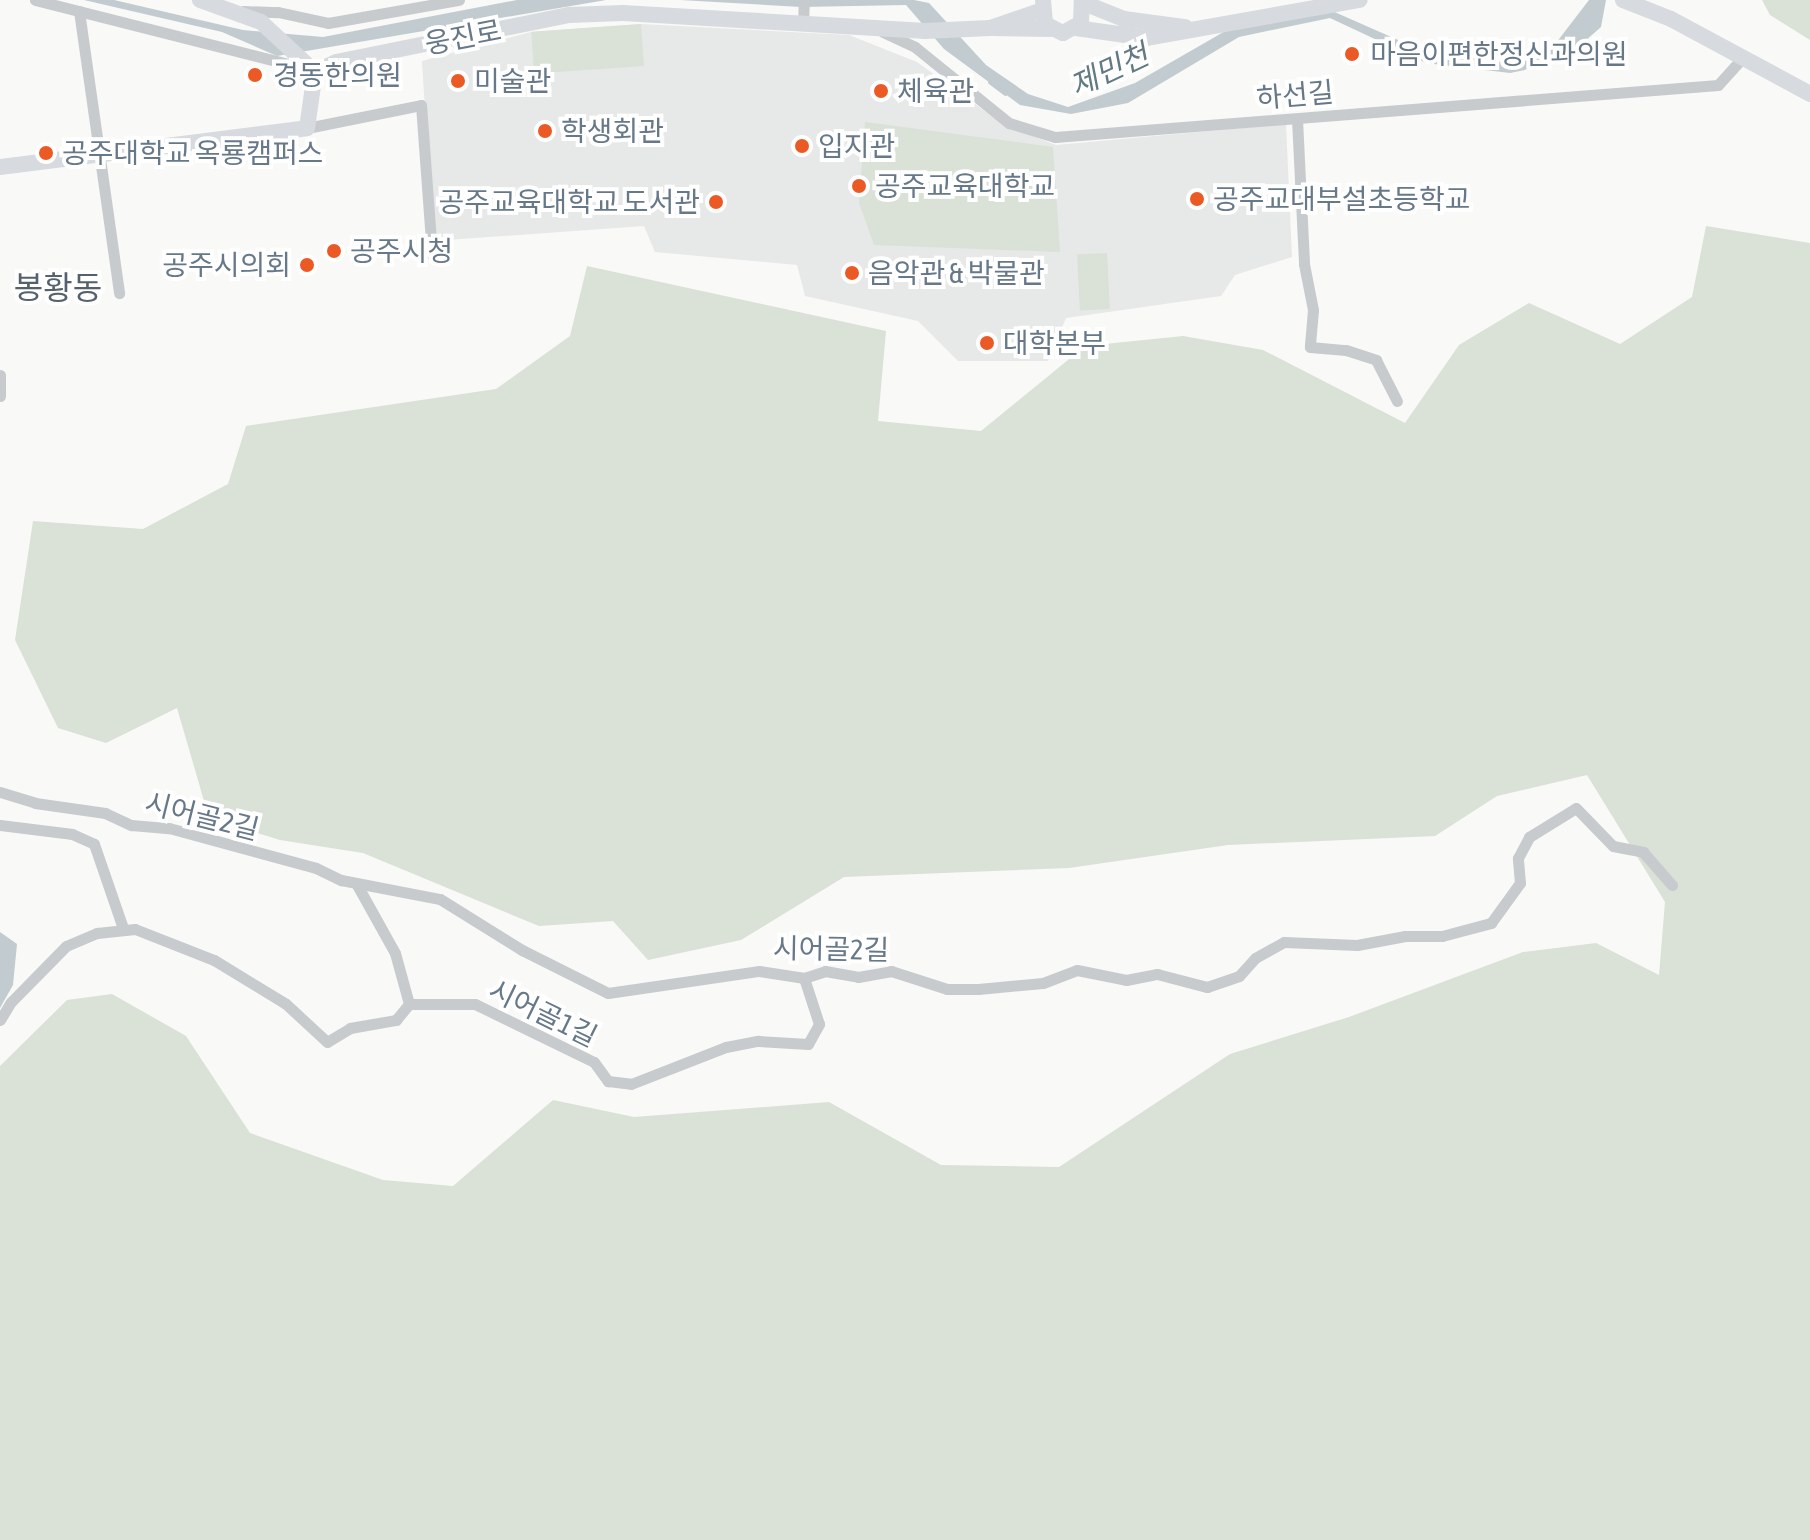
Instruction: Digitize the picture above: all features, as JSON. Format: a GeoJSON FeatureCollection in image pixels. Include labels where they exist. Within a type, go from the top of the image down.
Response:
{"type":"FeatureCollection","features":[{"type":"Feature","properties":{"kind":"main road"},"geometry":{"type":"LineString","coordinates":[[0,167],[307,128],[315,72],[261,22],[240,11],[200,0]]}},
{"type":"Feature","properties":{"kind":"main road"},"geometry":{"type":"LineString","coordinates":[[990,28],[1050,29],[1063,33],[1076,28],[1146,38],[1360,0]]}},
{"type":"Feature","properties":{"kind":"main road"},"geometry":{"type":"LineString","coordinates":[[1623,0],[1743,57],[1810,94]]}},
{"type":"Feature","properties":{"kind":"main road"},"geometry":{"type":"LineString","coordinates":[[1076,28],[1084,17],[1083,1],[1124,19],[1190,28]]}},
{"type":"Feature","properties":{"kind":"main road"},"geometry":{"type":"LineString","coordinates":[[990,28],[1042,6],[1050,29]]}},
{"type":"Feature","properties":{"kind":"main road","name":"웅진로"},"geometry":{"type":"LineString","coordinates":[[315,72],[336,62],[569,15],[623,13],[925,31],[990,28]]}},
{"type":"Feature","properties":{"kind":"street"},"geometry":{"type":"LineString","coordinates":[[35,0],[315,72]]}},
{"type":"Feature","properties":{"kind":"street"},"geometry":{"type":"LineString","coordinates":[[240,11],[278,12],[328,23],[459,0]]}},
{"type":"Feature","properties":{"kind":"street"},"geometry":{"type":"LineString","coordinates":[[803,25],[804,3]]}},
{"type":"Feature","properties":{"kind":"street"},"geometry":{"type":"LineString","coordinates":[[79,11],[97,155],[119,293]]}},
{"type":"Feature","properties":{"kind":"street","name":"하선길"},"geometry":{"type":"LineString","coordinates":[[872,28],[915,47],[1009,123],[1062,137],[1718,85],[1743,57]]}},
{"type":"Feature","properties":{"kind":"street"},"geometry":{"type":"LineString","coordinates":[[307,128],[421,105],[432,255]]}},
{"type":"Feature","properties":{"kind":"street"},"geometry":{"type":"LineString","coordinates":[[1297,119],[1304,264],[1313,310],[1310,347],[1346,350],[1376,360],[1397,401]]}},
{"type":"Feature","properties":{"kind":"street"},"geometry":{"type":"LineString","coordinates":[[1062,137],[1062,150]]}},
{"type":"Feature","properties":{"kind":"street"},"geometry":{"type":"LineString","coordinates":[[0,375],[0,396]]}},
{"type":"Feature","properties":{"kind":"street","name":"시어골2길"},"geometry":{"type":"LineString","coordinates":[[0,792],[35,803],[105,813],[131,825],[169,828],[356,883],[440,899],[522,950],[608,993],[759,971],[804,978],[825,971],[858,977],[891,971],[947,989],[978,989],[1043,983],[1077,970],[1126,980],[1157,974],[1204,988],[1239,976],[1255,958],[1284,942],[1357,945],[1405,936],[1442,936],[1498,919],[1520,883],[1521,848],[1541,827],[1576,808],[1613,846],[1643,852],[1672,885]]}},
{"type":"Feature","properties":{"kind":"street"},"geometry":{"type":"LineString","coordinates":[[0,825],[72,834],[94,844],[123,928]]}},
{"type":"Feature","properties":{"kind":"street"},"geometry":{"type":"LineString","coordinates":[[0,1020],[11,1002],[66,946],[123,928],[214,960],[286,1004],[327,1042],[350,1028],[396,1020],[409,1004],[395,953],[356,883]]}},
{"type":"Feature","properties":{"kind":"street","name":"시어골1길"},"geometry":{"type":"LineString","coordinates":[[409,1004],[485,1005],[521,1029],[594,1062],[608,1081],[631,1084],[726,1047],[758,1041],[808,1044],[819,1024],[804,978]]}},
{"type":"Feature","properties":{"kind":"shaded area"},"geometry":{"type":"Polygon","coordinates":[[[84,0],[114,0],[243,30],[323,37],[517,0],[606,0],[277,56],[222,32],[84,0]]]}},
{"type":"Feature","properties":{"kind":"shaded area","name":"제민천"},"geometry":{"type":"Polygon","coordinates":[[[680,0],[914,0],[929,3],[986,65],[1028,94],[1068,107],[1135,83],[1234,26],[1330,10],[1423,51],[1500,62],[1527,58],[1556,43],[1589,0],[1606,0],[1601,27],[1577,48],[1548,65],[1510,73],[1426,63],[1330,18],[1239,37],[1128,103],[1071,114],[1020,105],[944,49],[906,5],[801,7],[680,0]]]}},
{"type":"Feature","properties":{"kind":"shaded area"},"geometry":{"type":"Polygon","coordinates":[[[1762,0],[1810,0],[1810,40],[1770,15],[1762,0]]]}},
{"type":"Feature","properties":{"kind":"shaded area","name":"공주교육대학교"},"geometry":{"type":"Polygon","coordinates":[[[641,24],[849,35],[917,62],[1004,125],[1056,145],[1286,124],[1292,257],[1235,275],[1221,296],[1066,318],[1048,361],[958,361],[918,321],[805,296],[797,265],[655,252],[644,226],[433,241],[422,61],[531,32],[641,24]]]}},
{"type":"Feature","properties":{"kind":"shaded area"},"geometry":{"type":"Polygon","coordinates":[[[641,24],[644,66],[534,74],[531,32],[641,24]]]}},
{"type":"Feature","properties":{"kind":"shaded area"},"geometry":{"type":"Polygon","coordinates":[[[865,122],[1053,147],[1060,252],[874,245],[859,203],[865,122]]]}},
{"type":"Feature","properties":{"kind":"shaded area"},"geometry":{"type":"Polygon","coordinates":[[[1706,226],[1810,243],[1810,1540],[0,1540],[0,1066],[67,1000],[112,994],[186,1036],[250,1133],[383,1180],[453,1186],[553,1100],[634,1117],[829,1102],[941,1165],[1059,1167],[1230,1054],[1349,1017],[1523,952],[1596,943],[1659,975],[1665,902],[1587,775],[1497,796],[1435,836],[1228,845],[1069,868],[844,877],[741,940],[648,960],[613,921],[539,926],[363,853],[280,840],[209,818],[177,708],[106,743],[58,728],[15,640],[33,521],[143,529],[228,484],[246,426],[496,389],[570,336],[587,266],[886,331],[878,421],[981,431],[1085,346],[1183,336],[1263,350],[1405,423],[1459,345],[1529,303],[1620,344],[1692,297],[1706,226]]]}},
{"type":"Feature","properties":{"kind":"shaded area"},"geometry":{"type":"Polygon","coordinates":[[[1107,253],[1110,309],[1080,310],[1077,255],[1107,253]]]}},
{"type":"Feature","properties":{"kind":"shaded area"},"geometry":{"type":"Polygon","coordinates":[[[0,932],[17,944],[13,985],[0,1008],[0,932]]]}},
{"type":"Feature","properties":{"kind":"waterway","name":"제민천"},"geometry":{"type":"LineString","coordinates":[[989,82],[1005,94]]}},
{"type":"Feature","properties":{"kind":"place","name":"마음이편한정신과의원"},"geometry":{"type":"Point","coordinates":[1352,54]}},
{"type":"Feature","properties":{"kind":"place","name":"경동한의원"},"geometry":{"type":"Point","coordinates":[255,75]}},
{"type":"Feature","properties":{"kind":"place","name":"미술관"},"geometry":{"type":"Point","coordinates":[458,81]}},
{"type":"Feature","properties":{"kind":"place","name":"체육관"},"geometry":{"type":"Point","coordinates":[881,91]}},
{"type":"Feature","properties":{"kind":"place","name":"학생회관"},"geometry":{"type":"Point","coordinates":[545,131]}},
{"type":"Feature","properties":{"kind":"place","name":"입지관"},"geometry":{"type":"Point","coordinates":[802,146]}},
{"type":"Feature","properties":{"kind":"place","name":"공주대학교 옥룡캠퍼스"},"geometry":{"type":"Point","coordinates":[46,153]}},
{"type":"Feature","properties":{"kind":"place","name":"공주교육대학교"},"geometry":{"type":"Point","coordinates":[859,186]}},
{"type":"Feature","properties":{"kind":"place","name":"공주교대부설초등학교"},"geometry":{"type":"Point","coordinates":[1197,199]}},
{"type":"Feature","properties":{"kind":"place","name":"공주교육대학교 도서관"},"geometry":{"type":"Point","coordinates":[716,202]}},
{"type":"Feature","properties":{"kind":"place","name":"공주시청"},"geometry":{"type":"Point","coordinates":[334,251]}},
{"type":"Feature","properties":{"kind":"place","name":"공주시의회"},"geometry":{"type":"Point","coordinates":[307,265]}},
{"type":"Feature","properties":{"kind":"place","name":"음악관 & 박물관"},"geometry":{"type":"Point","coordinates":[852,273]}},
{"type":"Feature","properties":{"kind":"place","name":"대학본부"},"geometry":{"type":"Point","coordinates":[987,343]}},
{"type":"Feature","properties":{"kind":"district","name":"봉황동"},"geometry":{"type":"Point","coordinates":[58,288]}}]}
